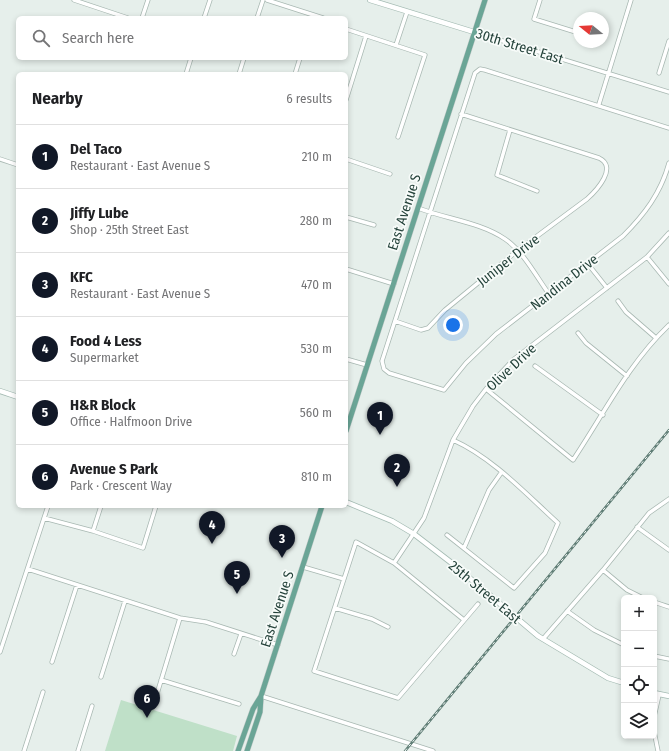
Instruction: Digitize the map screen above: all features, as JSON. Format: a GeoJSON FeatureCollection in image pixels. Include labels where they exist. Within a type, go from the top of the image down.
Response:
{"type":"FeatureCollection","features":[{"type":"Feature","properties":{"kind":"main road","name":"30th Street East"},"geometry":{"type":"LineString","coordinates":[[370,0],[474,32]]}},
{"type":"Feature","properties":{"kind":"main road","name":"East Avenue S"},"geometry":{"type":"LineString","coordinates":[[348,426],[485,0]]}},
{"type":"Feature","properties":{"kind":"main road"},"geometry":{"type":"LineString","coordinates":[[0,391],[16,396]]}},
{"type":"Feature","properties":{"kind":"main road","name":"25th Street East"},"geometry":{"type":"LineString","coordinates":[[348,503],[392,521],[414,534],[453,564],[543,639],[608,678],[621,682]]}},
{"type":"Feature","properties":{"kind":"main road","name":"East Avenue S"},"geometry":{"type":"LineString","coordinates":[[238,751],[253,709],[261,696],[321,508]]}},
{"type":"Feature","properties":{"kind":"main road"},"geometry":{"type":"LineString","coordinates":[[659,695],[669,696]]}},
{"type":"Feature","properties":{"kind":"main road","name":"East Avenue S"},"geometry":{"type":"LineString","coordinates":[[247,751],[260,712],[261,696]]}},
{"type":"Feature","properties":{"kind":"street"},"geometry":{"type":"LineString","coordinates":[[74,0],[122,16]]}},
{"type":"Feature","properties":{"kind":"street"},"geometry":{"type":"LineString","coordinates":[[143,16],[148,0]]}},
{"type":"Feature","properties":{"kind":"street"},"geometry":{"type":"LineString","coordinates":[[205,16],[210,0]]}},
{"type":"Feature","properties":{"kind":"street"},"geometry":{"type":"LineString","coordinates":[[258,16],[263,0]]}},
{"type":"Feature","properties":{"kind":"street"},"geometry":{"type":"LineString","coordinates":[[268,0],[310,16]]}},
{"type":"Feature","properties":{"kind":"street"},"geometry":{"type":"LineString","coordinates":[[540,0],[534,19],[573,31]]}},
{"type":"Feature","properties":{"kind":"street"},"geometry":{"type":"LineString","coordinates":[[631,0],[599,104],[669,128]]}},
{"type":"Feature","properties":{"kind":"street"},"geometry":{"type":"LineString","coordinates":[[396,45],[407,12]]}},
{"type":"Feature","properties":{"kind":"street"},"geometry":{"type":"LineString","coordinates":[[348,30],[425,55],[398,137]]}},
{"type":"Feature","properties":{"kind":"street","name":"30th Street East"},"geometry":{"type":"LineString","coordinates":[[474,32],[669,92]]}},
{"type":"Feature","properties":{"kind":"street"},"geometry":{"type":"LineString","coordinates":[[348,94],[366,36]]}},
{"type":"Feature","properties":{"kind":"street"},"geometry":{"type":"LineString","coordinates":[[658,73],[669,41]]}},
{"type":"Feature","properties":{"kind":"street"},"geometry":{"type":"LineString","coordinates":[[187,72],[190,60]]}},
{"type":"Feature","properties":{"kind":"street"},"geometry":{"type":"LineString","coordinates":[[240,72],[243,60]]}},
{"type":"Feature","properties":{"kind":"street"},"geometry":{"type":"LineString","coordinates":[[296,72],[299,60]]}},
{"type":"Feature","properties":{"kind":"street","name":"East Avenue S"},"geometry":{"type":"LineString","coordinates":[[384,369],[382,361],[461,114],[473,78],[480,69],[599,104]]}},
{"type":"Feature","properties":{"kind":"street"},"geometry":{"type":"LineString","coordinates":[[461,114],[510,130],[497,175],[537,191]]}},
{"type":"Feature","properties":{"kind":"street","name":"Juniper Drive"},"geometry":{"type":"LineString","coordinates":[[395,321],[421,330],[428,328],[445,310],[517,251],[587,199],[602,180],[607,166],[605,161],[510,130]]}},
{"type":"Feature","properties":{"kind":"street"},"geometry":{"type":"LineString","coordinates":[[0,159],[16,164]]}},
{"type":"Feature","properties":{"kind":"street"},"geometry":{"type":"LineString","coordinates":[[348,161],[390,174]]}},
{"type":"Feature","properties":{"kind":"street","name":"Nandina Drive"},"geometry":{"type":"LineString","coordinates":[[384,369],[389,373],[444,390],[479,350],[623,236],[644,214],[659,192],[669,164]]}},
{"type":"Feature","properties":{"kind":"street"},"geometry":{"type":"LineString","coordinates":[[418,208],[474,226],[505,239],[517,251],[549,294]]}},
{"type":"Feature","properties":{"kind":"street"},"geometry":{"type":"LineString","coordinates":[[348,217],[374,226]]}},
{"type":"Feature","properties":{"kind":"street","name":"Olive Drive"},"geometry":{"type":"LineString","coordinates":[[394,563],[414,534],[430,505],[453,440],[473,406],[486,389],[513,360],[647,257],[669,232]]}},
{"type":"Feature","properties":{"kind":"street"},"geometry":{"type":"LineString","coordinates":[[647,257],[669,284]]}},
{"type":"Feature","properties":{"kind":"street"},"geometry":{"type":"LineString","coordinates":[[588,264],[607,288]]}},
{"type":"Feature","properties":{"kind":"street"},"geometry":{"type":"LineString","coordinates":[[348,270],[394,284]]}},
{"type":"Feature","properties":{"kind":"street"},"geometry":{"type":"LineString","coordinates":[[618,301],[626,312],[656,338]]}},
{"type":"Feature","properties":{"kind":"street"},"geometry":{"type":"LineString","coordinates":[[486,389],[573,460],[627,376],[656,338],[669,325]]}},
{"type":"Feature","properties":{"kind":"street"},"geometry":{"type":"LineString","coordinates":[[578,332],[586,343],[627,376]]}},
{"type":"Feature","properties":{"kind":"street"},"geometry":{"type":"LineString","coordinates":[[348,360],[367,365]]}},
{"type":"Feature","properties":{"kind":"street"},"geometry":{"type":"LineString","coordinates":[[535,366],[568,392],[603,415]]}},
{"type":"Feature","properties":{"kind":"street"},"geometry":{"type":"LineString","coordinates":[[447,535],[514,588],[545,553],[558,523],[501,473],[474,452],[453,440]]}},
{"type":"Feature","properties":{"kind":"street"},"geometry":{"type":"LineString","coordinates":[[464,548],[489,490],[501,473]]}},
{"type":"Feature","properties":{"kind":"street"},"geometry":{"type":"LineString","coordinates":[[543,639],[603,570],[649,512],[669,499]]}},
{"type":"Feature","properties":{"kind":"street"},"geometry":{"type":"LineString","coordinates":[[0,652],[47,508]]}},
{"type":"Feature","properties":{"kind":"street"},"geometry":{"type":"LineString","coordinates":[[93,531],[100,508]]}},
{"type":"Feature","properties":{"kind":"street"},"geometry":{"type":"LineString","coordinates":[[44,518],[93,531],[143,548],[155,508]]}},
{"type":"Feature","properties":{"kind":"street"},"geometry":{"type":"LineString","coordinates":[[637,527],[669,550]]}},
{"type":"Feature","properties":{"kind":"street"},"geometry":{"type":"LineString","coordinates":[[464,620],[394,563],[356,542],[314,671],[398,698],[478,604]]}},
{"type":"Feature","properties":{"kind":"street"},"geometry":{"type":"LineString","coordinates":[[303,567],[344,579]]}},
{"type":"Feature","properties":{"kind":"street"},"geometry":{"type":"LineString","coordinates":[[28,569],[180,618],[206,622],[278,645]]}},
{"type":"Feature","properties":{"kind":"street"},"geometry":{"type":"LineString","coordinates":[[603,570],[627,590],[637,595]]}},
{"type":"Feature","properties":{"kind":"street"},"geometry":{"type":"LineString","coordinates":[[52,662],[77,585]]}},
{"type":"Feature","properties":{"kind":"street"},"geometry":{"type":"LineString","coordinates":[[101,677],[125,601]]}},
{"type":"Feature","properties":{"kind":"street"},"geometry":{"type":"LineString","coordinates":[[657,603],[669,607]]}},
{"type":"Feature","properties":{"kind":"street"},"geometry":{"type":"LineString","coordinates":[[335,608],[372,619],[388,627]]}},
{"type":"Feature","properties":{"kind":"street"},"geometry":{"type":"LineString","coordinates":[[567,611],[594,630],[621,644]]}},
{"type":"Feature","properties":{"kind":"street"},"geometry":{"type":"LineString","coordinates":[[152,707],[180,618]]}},
{"type":"Feature","properties":{"kind":"street"},"geometry":{"type":"LineString","coordinates":[[234,654],[240,634]]}},
{"type":"Feature","properties":{"kind":"street"},"geometry":{"type":"LineString","coordinates":[[657,657],[669,660]]}},
{"type":"Feature","properties":{"kind":"street"},"geometry":{"type":"LineString","coordinates":[[161,680],[239,704]]}},
{"type":"Feature","properties":{"kind":"street"},"geometry":{"type":"LineString","coordinates":[[24,751],[43,692]]}},
{"type":"Feature","properties":{"kind":"street"},"geometry":{"type":"LineString","coordinates":[[657,704],[659,695]]}},
{"type":"Feature","properties":{"kind":"street"},"geometry":{"type":"LineString","coordinates":[[261,696],[433,751]]}},
{"type":"Feature","properties":{"kind":"street"},"geometry":{"type":"LineString","coordinates":[[78,751],[92,706]]}},
{"type":"Feature","properties":{"kind":"street"},"geometry":{"type":"LineString","coordinates":[[656,739],[658,751]]}},
{"type":"Feature","properties":{"kind":"green space"},"geometry":{"type":"Polygon","coordinates":[[[121,700],[237,736],[233,751],[105,751],[121,700]]]}},
{"type":"Feature","properties":{"kind":"railway"},"geometry":{"type":"LineString","coordinates":[[405,751],[669,430]]}},
{"type":"Feature","properties":{"kind":"place","name":"Del Taco"},"geometry":{"type":"Point","coordinates":[380,435]}},
{"type":"Feature","properties":{"kind":"place","name":"Jiffy Lube"},"geometry":{"type":"Point","coordinates":[397,487]}},
{"type":"Feature","properties":{"kind":"place","name":"Food 4 Less"},"geometry":{"type":"Point","coordinates":[212,544]}},
{"type":"Feature","properties":{"kind":"place","name":"KFC"},"geometry":{"type":"Point","coordinates":[282,558]}},
{"type":"Feature","properties":{"kind":"place","name":"H&R Block"},"geometry":{"type":"Point","coordinates":[237,594]}},
{"type":"Feature","properties":{"kind":"place","name":"Avenue S Park"},"geometry":{"type":"Point","coordinates":[147,718]}}]}
